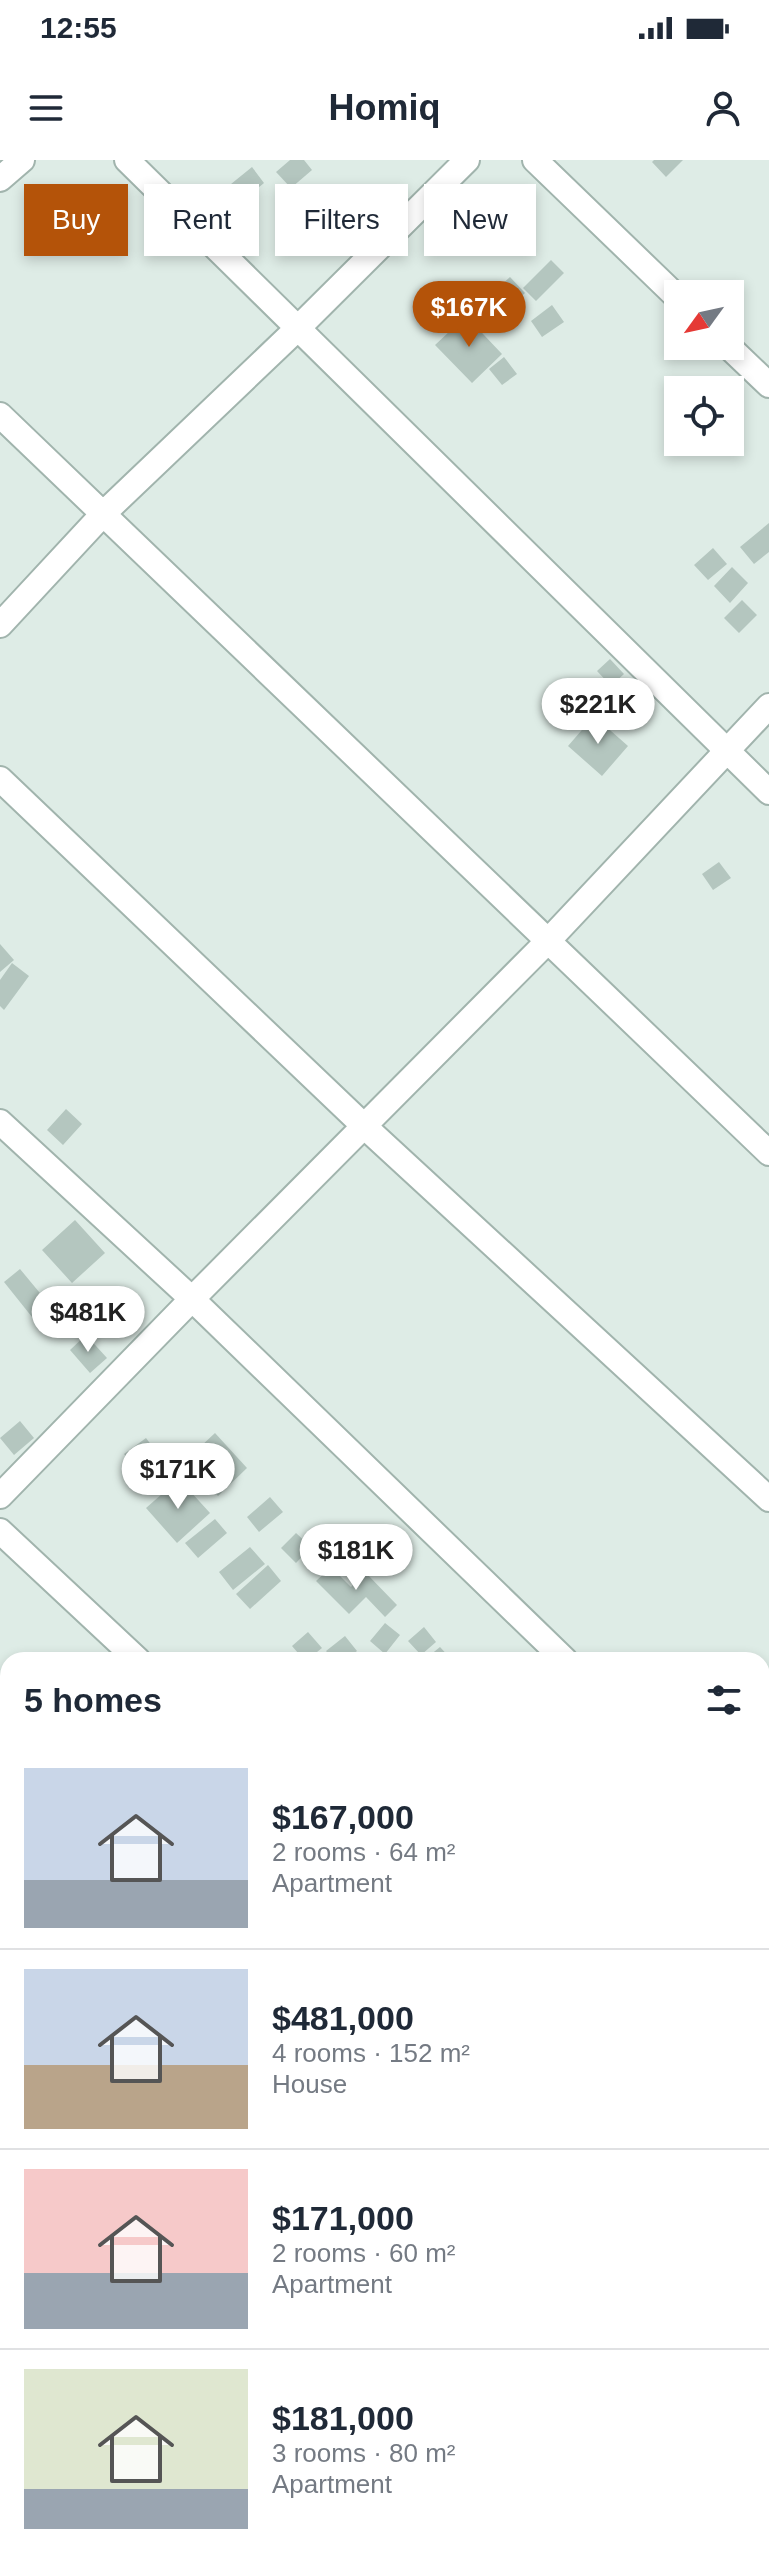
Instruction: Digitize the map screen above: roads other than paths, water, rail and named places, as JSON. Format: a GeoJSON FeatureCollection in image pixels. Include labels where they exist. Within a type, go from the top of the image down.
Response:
{"type":"FeatureCollection","features":[{"type":"Feature","properties":{"kind":"street"},"geometry":{"type":"LineString","coordinates":[[0,179],[22,160]]}},
{"type":"Feature","properties":{"kind":"street"},"geometry":{"type":"LineString","coordinates":[[127,160],[769,792]]}},
{"type":"Feature","properties":{"kind":"street"},"geometry":{"type":"LineString","coordinates":[[0,625],[103,514],[298,328],[467,160]]}},
{"type":"Feature","properties":{"kind":"street"},"geometry":{"type":"LineString","coordinates":[[535,160],[664,284]]}},
{"type":"Feature","properties":{"kind":"street"},"geometry":{"type":"LineString","coordinates":[[743,360],[769,385]]}},
{"type":"Feature","properties":{"kind":"street"},"geometry":{"type":"LineString","coordinates":[[0,415],[769,1153]]}},
{"type":"Feature","properties":{"kind":"street"},"geometry":{"type":"LineString","coordinates":[[0,1496],[548,941],[769,706]]}},
{"type":"Feature","properties":{"kind":"street"},"geometry":{"type":"LineString","coordinates":[[0,779],[364,1126],[769,1499]]}},
{"type":"Feature","properties":{"kind":"street"},"geometry":{"type":"LineString","coordinates":[[0,1122],[192,1299],[557,1652]]}},
{"type":"Feature","properties":{"kind":"street"},"geometry":{"type":"LineString","coordinates":[[0,1531],[129,1652]]}}]}
